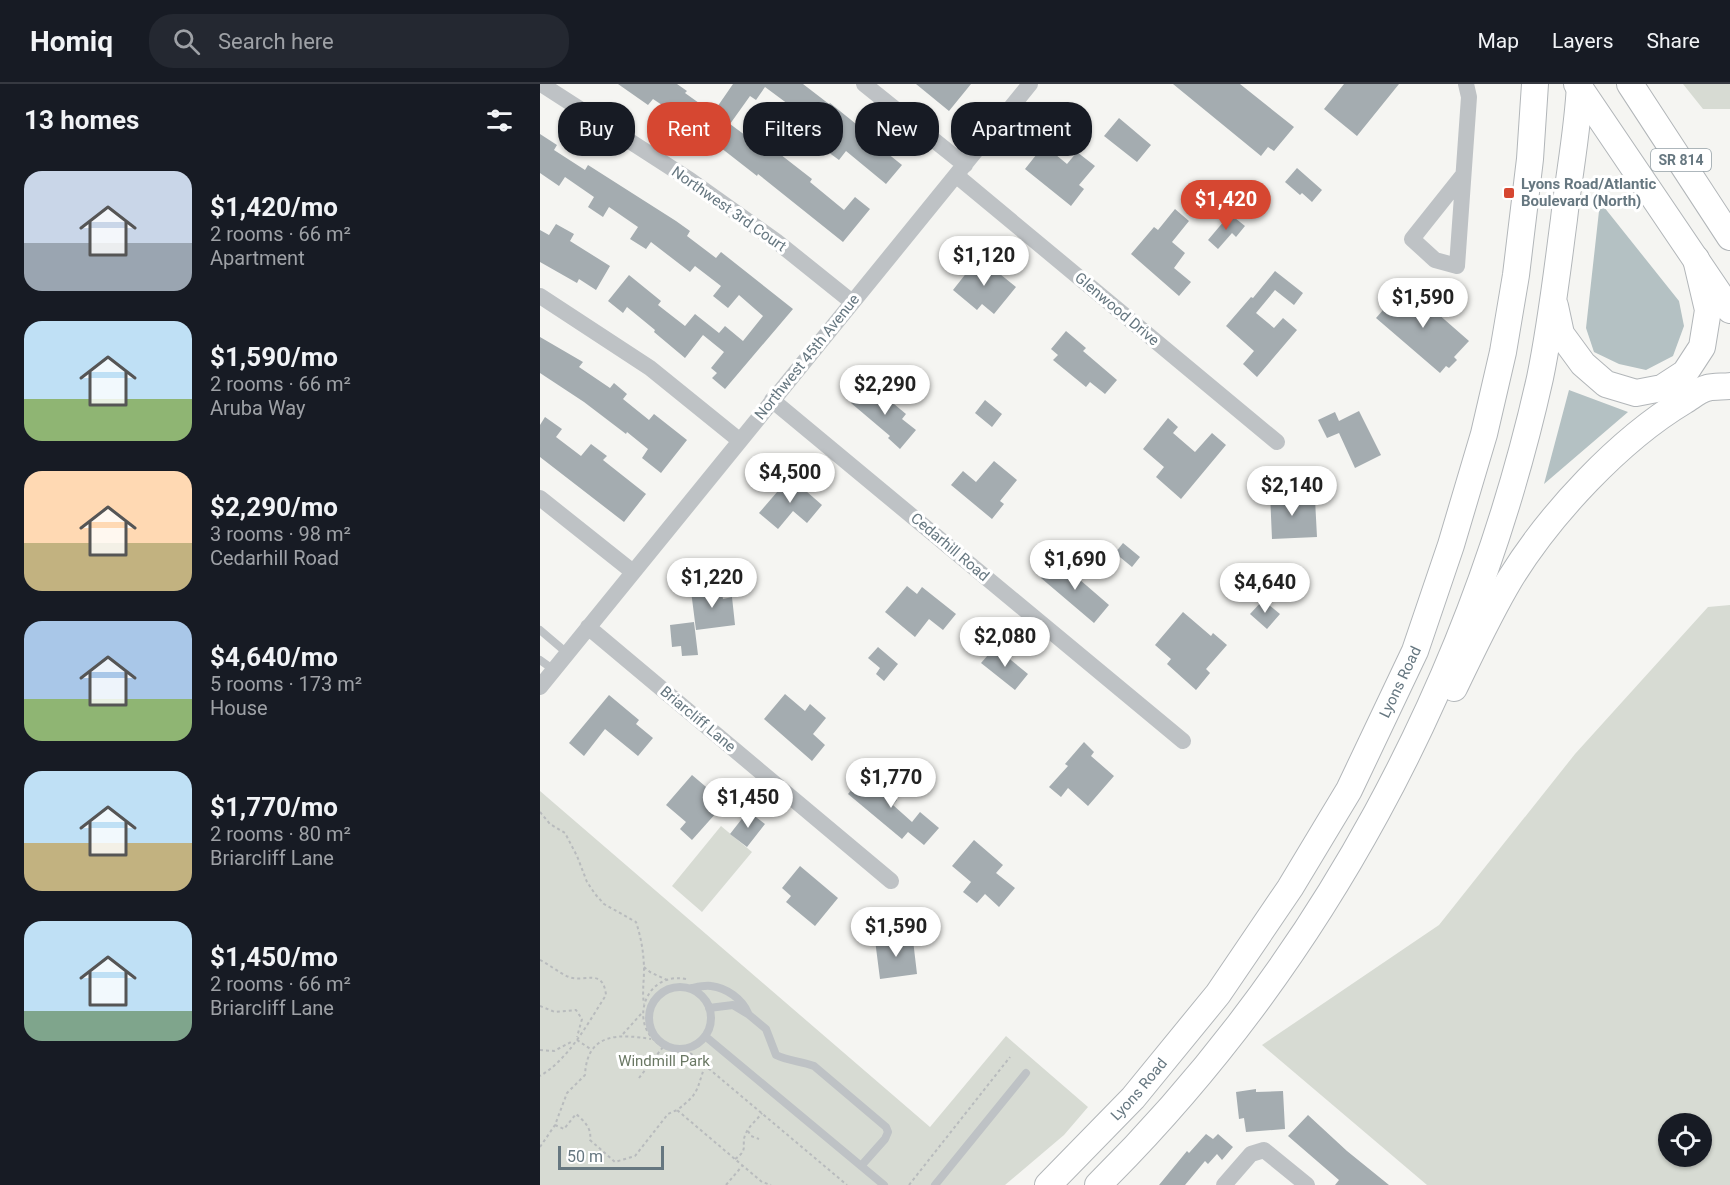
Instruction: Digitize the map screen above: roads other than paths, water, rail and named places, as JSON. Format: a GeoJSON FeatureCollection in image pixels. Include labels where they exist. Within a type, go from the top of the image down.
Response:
{"type":"FeatureCollection","features":[{"type":"Feature","properties":{"kind":"main road","name":"Lyons Road"},"geometry":{"type":"LineString","coordinates":[[1048,1185],[1132,1098],[1218,994],[1290,888],[1349,790],[1415,651],[1451,545],[1481,445],[1503,352],[1521,240],[1535,84]]}},
{"type":"Feature","properties":{"kind":"main road","name":"SR 814"},"geometry":{"type":"LineString","coordinates":[[1630,84],[1730,237]]}},
{"type":"Feature","properties":{"kind":"main road","name":"SR 814"},"geometry":{"type":"LineString","coordinates":[[1579,85],[1730,310]]}},
{"type":"Feature","properties":{"kind":"main road"},"geometry":{"type":"LineString","coordinates":[[1098,1185],[1136,1148],[1227,1041],[1270,984],[1345,870],[1383,803],[1436,693],[1487,564],[1540,376],[1553,300],[1579,85]]}},
{"type":"Feature","properties":{"kind":"main road"},"geometry":{"type":"LineString","coordinates":[[1553,300],[1561,334],[1583,364],[1606,384],[1636,393],[1662,388],[1685,373],[1702,347],[1708,310],[1696,259]]}},
{"type":"Feature","properties":{"kind":"main road"},"geometry":{"type":"LineString","coordinates":[[1345,870],[1380,843],[1486,622],[1510,578],[1534,544],[1593,474],[1636,436],[1670,409],[1706,388],[1730,386]]}},
{"type":"Feature","properties":{"kind":"street","name":"Northwest 3rd Court"},"geometry":{"type":"LineString","coordinates":[[541,84],[690,180],[777,241],[852,302]]}},
{"type":"Feature","properties":{"kind":"street","name":"Glenwood Drive"},"geometry":{"type":"LineString","coordinates":[[864,84],[961,171],[1277,442]]}},
{"type":"Feature","properties":{"kind":"street","name":"Northwest 45th Avenue"},"geometry":{"type":"LineString","coordinates":[[540,687],[1030,84]]}},
{"type":"Feature","properties":{"kind":"street"},"geometry":{"type":"LineString","coordinates":[[1463,176],[1412,239],[1435,260],[1457,266],[1469,97],[1466,84]]}},
{"type":"Feature","properties":{"kind":"street"},"geometry":{"type":"LineString","coordinates":[[540,296],[650,368],[739,440]]}},
{"type":"Feature","properties":{"kind":"street","name":"Cedarhill Road"},"geometry":{"type":"LineString","coordinates":[[772,400],[1183,741]]}},
{"type":"Feature","properties":{"kind":"street"},"geometry":{"type":"LineString","coordinates":[[540,498],[633,572]]}},
{"type":"Feature","properties":{"kind":"street","name":"Briarcliff Lane"},"geometry":{"type":"LineString","coordinates":[[588,627],[891,881]]}},
{"type":"Feature","properties":{"kind":"street"},"geometry":{"type":"LineString","coordinates":[[1224,1185],[1251,1154],[1264,1150],[1307,1185]]}},
{"type":"Feature","properties":{"kind":"lane"},"geometry":{"type":"LineString","coordinates":[[540,630],[567,653]]}},
{"type":"Feature","properties":{"kind":"lane"},"geometry":{"type":"LineString","coordinates":[[540,660],[554,670]]}},
{"type":"Feature","properties":{"kind":"lane"},"geometry":{"type":"LineString","coordinates":[[691,988],[704,998],[709,1008],[711,1021],[700,1042],[685,1048],[669,1047],[656,1037],[649,1023],[651,1007],[660,994],[675,987],[710,986],[730,993],[744,1003],[748,1014]]}},
{"type":"Feature","properties":{"kind":"lane"},"geometry":{"type":"LineString","coordinates":[[709,1008],[733,1005],[748,1014],[766,1029],[776,1055],[788,1061],[803,1062],[814,1066],[886,1127],[888,1132],[885,1139],[861,1166]]}},
{"type":"Feature","properties":{"kind":"lane"},"geometry":{"type":"LineString","coordinates":[[705,1036],[884,1185]]}},
{"type":"Feature","properties":{"kind":"lane"},"geometry":{"type":"LineString","coordinates":[[935,1185],[1026,1073]]}},
{"type":"Feature","properties":{"kind":"place","name":"Lyons Road/Atlantic Boulevard (North)"},"geometry":{"type":"Point","coordinates":[1509,193]}},
{"type":"Feature","properties":{"kind":"park label","name":"Windmill Park"},"geometry":{"type":"Point","coordinates":[664,1061]}}]}
